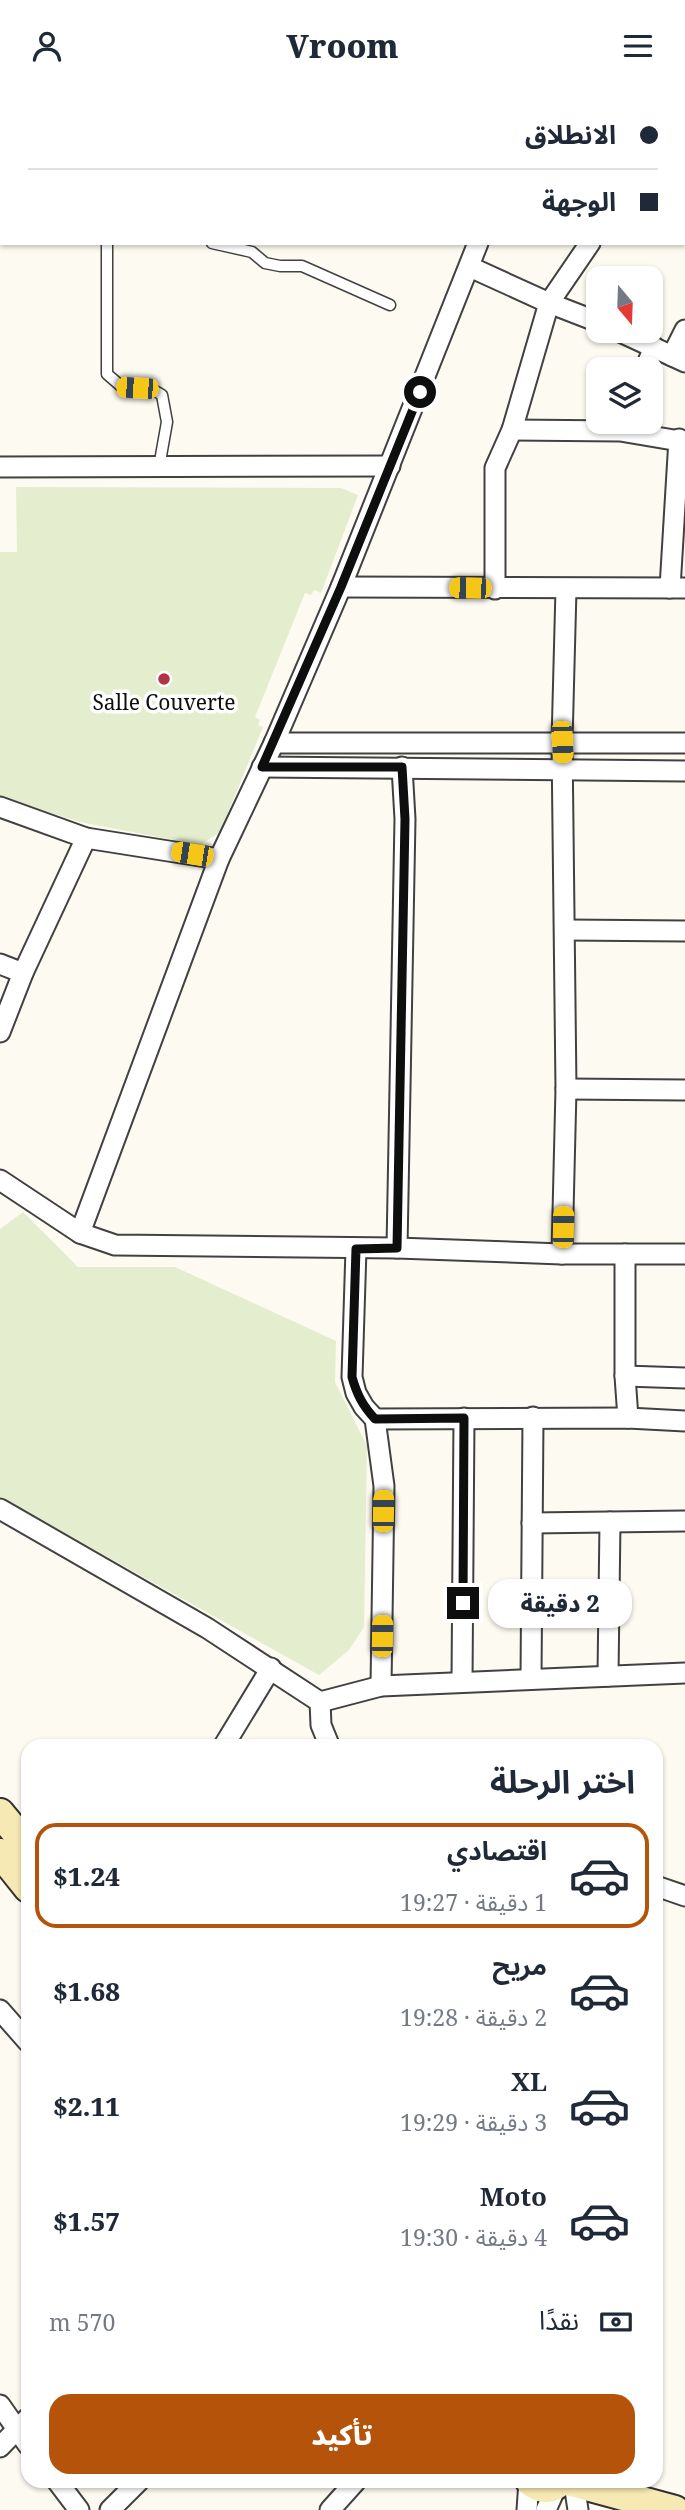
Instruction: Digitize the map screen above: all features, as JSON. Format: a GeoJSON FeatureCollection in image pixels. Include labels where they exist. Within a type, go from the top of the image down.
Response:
{"type":"FeatureCollection","features":[{"type":"Feature","properties":{"kind":"street"},"geometry":{"type":"LineString","coordinates":[[80,1233],[219,859],[274,743],[341,587],[477,245]]}},
{"type":"Feature","properties":{"kind":"street"},"geometry":{"type":"LineString","coordinates":[[495,589],[494,475],[497,461],[512,430],[549,303],[589,245]]}},
{"type":"Feature","properties":{"kind":"street"},"geometry":{"type":"LineString","coordinates":[[470,267],[586,317]]}},
{"type":"Feature","properties":{"kind":"street"},"geometry":{"type":"LineString","coordinates":[[645,343],[678,359],[685,330]]}},
{"type":"Feature","properties":{"kind":"street"},"geometry":{"type":"LineString","coordinates":[[650,357],[654,347]]}},
{"type":"Feature","properties":{"kind":"street"},"geometry":{"type":"LineString","coordinates":[[512,430],[586,428]]}},
{"type":"Feature","properties":{"kind":"street"},"geometry":{"type":"LineString","coordinates":[[341,587],[678,588],[682,440],[654,434]]}},
{"type":"Feature","properties":{"kind":"street"},"geometry":{"type":"LineString","coordinates":[[0,467],[390,466]]}},
{"type":"Feature","properties":{"kind":"street"},"geometry":{"type":"LineString","coordinates":[[562,1254],[566,930],[562,742],[566,589]]}},
{"type":"Feature","properties":{"kind":"street"},"geometry":{"type":"LineString","coordinates":[[274,743],[685,743]]}},
{"type":"Feature","properties":{"kind":"street"},"geometry":{"type":"LineString","coordinates":[[262,767],[685,771]]}},
{"type":"Feature","properties":{"kind":"street"},"geometry":{"type":"LineString","coordinates":[[397,1248],[405,819],[402,767]]}},
{"type":"Feature","properties":{"kind":"street"},"geometry":{"type":"LineString","coordinates":[[0,807],[86,838],[219,859]]}},
{"type":"Feature","properties":{"kind":"street"},"geometry":{"type":"LineString","coordinates":[[0,1032],[23,973],[86,838]]}},
{"type":"Feature","properties":{"kind":"street"},"geometry":{"type":"LineString","coordinates":[[566,930],[685,931]]}},
{"type":"Feature","properties":{"kind":"street"},"geometry":{"type":"LineString","coordinates":[[0,964],[23,973]]}},
{"type":"Feature","properties":{"kind":"street"},"geometry":{"type":"LineString","coordinates":[[566,1089],[685,1090]]}},
{"type":"Feature","properties":{"kind":"street"},"geometry":{"type":"LineString","coordinates":[[0,1180],[80,1233],[115,1245],[685,1254]]}},
{"type":"Feature","properties":{"kind":"street"},"geometry":{"type":"LineString","coordinates":[[356,1249],[352,1377],[364,1408],[375,1419],[384,1486],[381,1686]]}},
{"type":"Feature","properties":{"kind":"street"},"geometry":{"type":"LineString","coordinates":[[625,1254],[625,1375],[628,1418]]}},
{"type":"Feature","properties":{"kind":"street"},"geometry":{"type":"LineString","coordinates":[[625,1375],[685,1378]]}},
{"type":"Feature","properties":{"kind":"street"},"geometry":{"type":"LineString","coordinates":[[375,1419],[533,1417],[685,1421]]}},
{"type":"Feature","properties":{"kind":"street"},"geometry":{"type":"LineString","coordinates":[[531,1679],[533,1417]]}},
{"type":"Feature","properties":{"kind":"street"},"geometry":{"type":"LineString","coordinates":[[462,1682],[464,1418]]}},
{"type":"Feature","properties":{"kind":"street"},"geometry":{"type":"LineString","coordinates":[[0,1509],[123,1578],[271,1668],[320,1702],[381,1686],[685,1673]]}},
{"type":"Feature","properties":{"kind":"street"},"geometry":{"type":"LineString","coordinates":[[532,1523],[685,1521]]}},
{"type":"Feature","properties":{"kind":"street"},"geometry":{"type":"LineString","coordinates":[[608,1676],[610,1522]]}},
{"type":"Feature","properties":{"kind":"street"},"geometry":{"type":"LineString","coordinates":[[228,1739],[271,1668]]}},
{"type":"Feature","properties":{"kind":"street"},"geometry":{"type":"LineString","coordinates":[[320,1702],[321,1725],[327,1739]]}},
{"type":"Feature","properties":{"kind":"street"},"geometry":{"type":"LineString","coordinates":[[0,1813],[21,1838]]}},
{"type":"Feature","properties":{"kind":"street"},"geometry":{"type":"LineString","coordinates":[[0,1853],[21,1879]]}},
{"type":"Feature","properties":{"kind":"street"},"geometry":{"type":"LineString","coordinates":[[663,1889],[685,1896]]}},
{"type":"Feature","properties":{"kind":"street"},"geometry":{"type":"LineString","coordinates":[[0,2010],[21,2034]]}},
{"type":"Feature","properties":{"kind":"street"},"geometry":{"type":"LineString","coordinates":[[0,2405],[21,2427]]}},
{"type":"Feature","properties":{"kind":"street"},"geometry":{"type":"LineString","coordinates":[[0,2447],[21,2432]]}},
{"type":"Feature","properties":{"kind":"street"},"geometry":{"type":"LineString","coordinates":[[62,2488],[79,2510]]}},
{"type":"Feature","properties":{"kind":"street"},"geometry":{"type":"LineString","coordinates":[[110,2510],[132,2488]]}},
{"type":"Feature","properties":{"kind":"street"},"geometry":{"type":"LineString","coordinates":[[330,2510],[350,2488]]}},
{"type":"Feature","properties":{"kind":"street"},"geometry":{"type":"LineString","coordinates":[[662,2488],[685,2495]]}},
{"type":"Feature","properties":{"kind":"street"},"geometry":{"type":"LineString","coordinates":[[527,2510],[555,2489],[601,2500],[675,2510]]}},
{"type":"Feature","properties":{"kind":"lane"},"geometry":{"type":"LineString","coordinates":[[107,245],[107,374],[122,387],[152,389],[162,395],[167,422],[158,467]]}},
{"type":"Feature","properties":{"kind":"lane"},"geometry":{"type":"LineString","coordinates":[[221,245],[252,252],[265,263],[302,267],[390,305]]}},
{"type":"Feature","properties":{"kind":"green space","name":"Salle Couverte"},"geometry":{"type":"Polygon","coordinates":[[[16,487],[341,488],[358,495],[321,593],[314,590],[311,595],[305,593],[255,717],[260,720],[258,725],[263,727],[220,832],[200,845],[80,822],[0,797],[0,552],[17,552],[16,487]]]}},
{"type":"Feature","properties":{"kind":"green space"},"geometry":{"type":"Polygon","coordinates":[[[23,1212],[78,1267],[175,1267],[336,1341],[335,1382],[367,1446],[364,1627],[349,1650],[319,1675],[0,1497],[0,1229],[23,1212]]]}},
{"type":"Feature","properties":{"kind":"place","name":"Salle Couverte"},"geometry":{"type":"Point","coordinates":[164,679]}},
{"type":"Feature","properties":{"kind":"route"},"geometry":{"type":"LineString","coordinates":[[420,392],[341,587],[262,767],[402,767],[405,819],[397,1248],[356,1249],[352,1377],[364,1408],[375,1419],[464,1418],[463,1603]]}}]}
